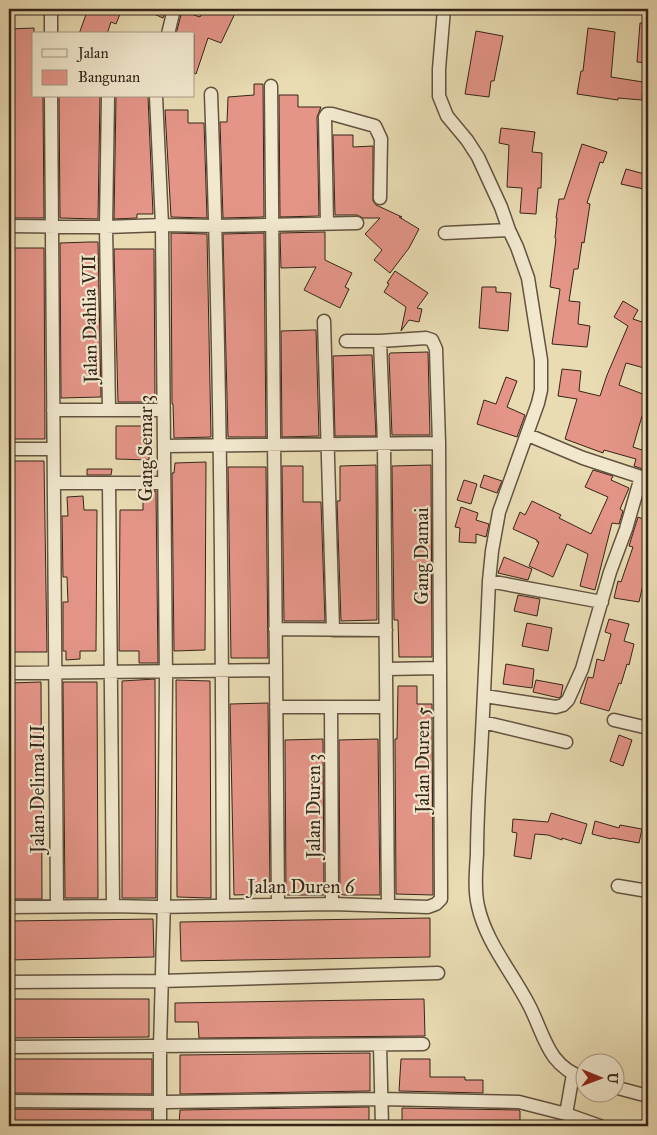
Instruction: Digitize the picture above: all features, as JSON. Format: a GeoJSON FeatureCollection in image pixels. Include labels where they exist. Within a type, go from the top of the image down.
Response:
{"type":"FeatureCollection","features":[{"type":"Feature","properties":{"kind":"street"},"geometry":{"type":"LineString","coordinates":[[51,9],[51,32]]}},
{"type":"Feature","properties":{"kind":"street"},"geometry":{"type":"LineString","coordinates":[[168,32],[174,9]]}},
{"type":"Feature","properties":{"kind":"street"},"geometry":{"type":"LineString","coordinates":[[444,9],[439,69],[439,96],[447,116],[478,157],[502,206],[509,230],[526,270],[541,360],[541,390],[538,403],[499,512],[492,551],[489,582],[476,883],[478,906],[483,924],[494,947],[523,994],[552,1055],[560,1065],[574,1074]]}},
{"type":"Feature","properties":{"kind":"street"},"geometry":{"type":"LineString","coordinates":[[271,86],[278,905]]}},
{"type":"Feature","properties":{"kind":"street"},"geometry":{"type":"LineString","coordinates":[[212,94],[220,445],[223,905]]}},
{"type":"Feature","properties":{"kind":"street","name":"Jalan Delima III"},"geometry":{"type":"LineString","coordinates":[[51,98],[52,449],[54,483],[57,906]]}},
{"type":"Feature","properties":{"kind":"street","name":"Jalan Dahlia VII"},"geometry":{"type":"LineString","coordinates":[[108,98],[106,227],[109,410]]}},
{"type":"Feature","properties":{"kind":"street","name":"Gang Semar 3"},"geometry":{"type":"LineString","coordinates":[[156,98],[162,225],[166,671],[160,1126]]}},
{"type":"Feature","properties":{"kind":"street"},"geometry":{"type":"LineString","coordinates":[[328,223],[325,117],[327,114],[375,126],[379,131],[381,139],[380,198]]}},
{"type":"Feature","properties":{"kind":"street"},"geometry":{"type":"LineString","coordinates":[[9,226],[106,227],[357,223]]}},
{"type":"Feature","properties":{"kind":"street"},"geometry":{"type":"LineString","coordinates":[[445,233],[509,230]]}},
{"type":"Feature","properties":{"kind":"street"},"geometry":{"type":"LineString","coordinates":[[324,321],[332,630]]}},
{"type":"Feature","properties":{"kind":"street","name":"Gang Damai"},"geometry":{"type":"LineString","coordinates":[[380,341],[426,338],[432,340],[436,349],[439,442],[440,668]]}},
{"type":"Feature","properties":{"kind":"street"},"geometry":{"type":"LineString","coordinates":[[346,342],[380,341],[384,443],[388,906]]}},
{"type":"Feature","properties":{"kind":"street"},"geometry":{"type":"LineString","coordinates":[[53,410],[163,410]]}},
{"type":"Feature","properties":{"kind":"street"},"geometry":{"type":"LineString","coordinates":[[485,696],[556,707],[563,705],[568,700],[582,669],[602,602],[645,478],[583,458],[528,435]]}},
{"type":"Feature","properties":{"kind":"street"},"geometry":{"type":"LineString","coordinates":[[164,446],[439,442]]}},
{"type":"Feature","properties":{"kind":"street"},"geometry":{"type":"LineString","coordinates":[[9,449],[52,449]]}},
{"type":"Feature","properties":{"kind":"street"},"geometry":{"type":"LineString","coordinates":[[54,483],[164,483]]}},
{"type":"Feature","properties":{"kind":"street"},"geometry":{"type":"LineString","coordinates":[[109,483],[113,906]]}},
{"type":"Feature","properties":{"kind":"street"},"geometry":{"type":"LineString","coordinates":[[489,582],[602,602]]}},
{"type":"Feature","properties":{"kind":"street"},"geometry":{"type":"LineString","coordinates":[[275,629],[386,630]]}},
{"type":"Feature","properties":{"kind":"street"},"geometry":{"type":"LineString","coordinates":[[386,669],[440,668]]}},
{"type":"Feature","properties":{"kind":"street","name":"Jalan Duren 5"},"geometry":{"type":"LineString","coordinates":[[436,904],[441,899],[440,668]]}},
{"type":"Feature","properties":{"kind":"street"},"geometry":{"type":"LineString","coordinates":[[9,672],[276,670]]}},
{"type":"Feature","properties":{"kind":"street"},"geometry":{"type":"LineString","coordinates":[[276,707],[386,707]]}},
{"type":"Feature","properties":{"kind":"street","name":"Jalan Duren 3"},"geometry":{"type":"LineString","coordinates":[[331,707],[332,904]]}},
{"type":"Feature","properties":{"kind":"street"},"geometry":{"type":"LineString","coordinates":[[614,720],[648,728]]}},
{"type":"Feature","properties":{"kind":"street"},"geometry":{"type":"LineString","coordinates":[[483,722],[566,742]]}},
{"type":"Feature","properties":{"kind":"street"},"geometry":{"type":"LineString","coordinates":[[618,886],[648,891]]}},
{"type":"Feature","properties":{"kind":"street","name":"Jalan Duren 6"},"geometry":{"type":"LineString","coordinates":[[9,907],[332,904],[428,907],[436,904]]}},
{"type":"Feature","properties":{"kind":"street"},"geometry":{"type":"LineString","coordinates":[[9,982],[161,981],[438,974]]}},
{"type":"Feature","properties":{"kind":"street"},"geometry":{"type":"LineString","coordinates":[[9,1047],[423,1044]]}},
{"type":"Feature","properties":{"kind":"street"},"geometry":{"type":"LineString","coordinates":[[380,1045],[382,1126]]}},
{"type":"Feature","properties":{"kind":"street"},"geometry":{"type":"LineString","coordinates":[[566,1114],[574,1089]]}},
{"type":"Feature","properties":{"kind":"street"},"geometry":{"type":"LineString","coordinates":[[624,1090],[648,1096]]}},
{"type":"Feature","properties":{"kind":"street"},"geometry":{"type":"LineString","coordinates":[[9,1101],[381,1099],[519,1102],[566,1114],[582,1123],[600,1126]]}},
{"type":"Feature","properties":{"kind":"building"},"geometry":{"type":"Polygon","coordinates":[[[88,9],[122,9],[116,24],[111,22],[108,32],[80,32],[88,9]]]}},
{"type":"Feature","properties":{"kind":"building"},"geometry":{"type":"Polygon","coordinates":[[[143,9],[166,9],[163,18],[143,9]]]}},
{"type":"Feature","properties":{"kind":"building"},"geometry":{"type":"Polygon","coordinates":[[[204,9],[237,9],[221,43],[208,38],[196,74],[195,32],[177,32],[182,11],[200,17],[204,9]]]}},
{"type":"Feature","properties":{"kind":"building"},"geometry":{"type":"Polygon","coordinates":[[[640,23],[648,23],[648,63],[637,62],[640,23]]]}},
{"type":"Feature","properties":{"kind":"building"},"geometry":{"type":"Polygon","coordinates":[[[34,28],[34,32],[32,32],[32,98],[43,98],[44,218],[9,218],[9,29],[34,28]]]}},
{"type":"Feature","properties":{"kind":"building"},"geometry":{"type":"Polygon","coordinates":[[[588,28],[615,32],[611,77],[643,82],[642,100],[618,98],[618,100],[577,94],[581,71],[583,71],[588,28]]]}},
{"type":"Feature","properties":{"kind":"building"},"geometry":{"type":"Polygon","coordinates":[[[476,31],[503,36],[494,81],[491,81],[489,97],[465,94],[476,31]]]}},
{"type":"Feature","properties":{"kind":"building"},"geometry":{"type":"Polygon","coordinates":[[[254,84],[263,84],[264,217],[223,218],[220,122],[227,122],[228,97],[254,95],[254,84]]]}},
{"type":"Feature","properties":{"kind":"building"},"geometry":{"type":"Polygon","coordinates":[[[279,95],[298,95],[298,107],[321,107],[317,117],[319,216],[280,217],[279,95]]]}},
{"type":"Feature","properties":{"kind":"building"},"geometry":{"type":"Polygon","coordinates":[[[59,98],[100,98],[98,219],[60,218],[59,98]]]}},
{"type":"Feature","properties":{"kind":"building"},"geometry":{"type":"Polygon","coordinates":[[[116,98],[148,98],[153,214],[137,214],[137,218],[114,219],[116,98]]]}},
{"type":"Feature","properties":{"kind":"building"},"geometry":{"type":"Polygon","coordinates":[[[165,110],[188,110],[188,123],[204,123],[207,218],[171,217],[165,110]]]}},
{"type":"Feature","properties":{"kind":"building"},"geometry":{"type":"Polygon","coordinates":[[[501,128],[535,132],[532,152],[542,153],[541,188],[538,188],[536,214],[520,213],[522,188],[507,187],[509,145],[499,143],[501,128]]]}},
{"type":"Feature","properties":{"kind":"building"},"geometry":{"type":"Polygon","coordinates":[[[333,135],[353,135],[353,147],[373,146],[373,201],[376,205],[402,217],[399,217],[419,229],[409,248],[390,273],[374,260],[382,250],[365,234],[380,218],[335,215],[333,135]]]}},
{"type":"Feature","properties":{"kind":"building"},"geometry":{"type":"Polygon","coordinates":[[[582,144],[607,152],[603,163],[600,162],[587,203],[590,204],[584,243],[582,242],[578,269],[574,269],[569,301],[580,302],[578,324],[590,326],[587,347],[552,344],[560,289],[550,287],[559,199],[564,199],[582,144]]]}},
{"type":"Feature","properties":{"kind":"building"},"geometry":{"type":"Polygon","coordinates":[[[626,169],[648,175],[648,190],[621,184],[626,169]]]}},
{"type":"Feature","properties":{"kind":"building"},"geometry":{"type":"Polygon","coordinates":[[[325,232],[325,260],[352,273],[345,287],[349,289],[340,308],[304,290],[316,267],[281,268],[280,233],[325,232]]]}},
{"type":"Feature","properties":{"kind":"building"},"geometry":{"type":"Polygon","coordinates":[[[171,233],[207,234],[211,437],[174,438],[172,404],[171,233]]]}},
{"type":"Feature","properties":{"kind":"building"},"geometry":{"type":"Polygon","coordinates":[[[264,233],[266,437],[228,437],[223,234],[264,233]]]}},
{"type":"Feature","properties":{"kind":"building"},"geometry":{"type":"Polygon","coordinates":[[[98,242],[101,397],[61,398],[60,243],[98,242]]]}},
{"type":"Feature","properties":{"kind":"building"},"geometry":{"type":"Polygon","coordinates":[[[9,248],[44,248],[45,439],[9,439],[9,248]]]}},
{"type":"Feature","properties":{"kind":"building"},"geometry":{"type":"Polygon","coordinates":[[[114,249],[154,249],[155,402],[118,402],[114,249]]]}},
{"type":"Feature","properties":{"kind":"building"},"geometry":{"type":"Polygon","coordinates":[[[395,271],[428,293],[417,308],[422,309],[419,322],[409,320],[401,331],[406,307],[384,292],[389,284],[387,283],[395,271]]]}},
{"type":"Feature","properties":{"kind":"building"},"geometry":{"type":"Polygon","coordinates":[[[482,287],[496,287],[496,292],[511,293],[508,331],[479,328],[482,287]]]}},
{"type":"Feature","properties":{"kind":"building"},"geometry":{"type":"Polygon","coordinates":[[[623,301],[638,310],[633,319],[648,324],[648,369],[626,363],[619,385],[648,396],[648,418],[642,416],[633,447],[648,452],[648,471],[634,466],[636,459],[604,450],[603,453],[565,439],[577,399],[558,396],[562,369],[581,371],[579,391],[600,396],[628,326],[614,317],[623,301]]]}},
{"type":"Feature","properties":{"kind":"building"},"geometry":{"type":"Polygon","coordinates":[[[316,330],[319,436],[282,437],[281,331],[316,330]]]}},
{"type":"Feature","properties":{"kind":"building"},"geometry":{"type":"Polygon","coordinates":[[[428,352],[430,435],[392,435],[389,355],[390,353],[428,352]]]}},
{"type":"Feature","properties":{"kind":"building"},"geometry":{"type":"Polygon","coordinates":[[[372,355],[376,436],[335,436],[333,356],[372,355]]]}},
{"type":"Feature","properties":{"kind":"building"},"geometry":{"type":"Polygon","coordinates":[[[506,377],[517,381],[507,407],[525,415],[517,437],[477,424],[484,400],[496,404],[506,377]]]}},
{"type":"Feature","properties":{"kind":"building"},"geometry":{"type":"Polygon","coordinates":[[[116,426],[149,426],[149,460],[116,459],[116,426]]]}},
{"type":"Feature","properties":{"kind":"building"},"geometry":{"type":"Polygon","coordinates":[[[9,461],[44,461],[47,652],[9,652],[9,461]]]}},
{"type":"Feature","properties":{"kind":"building"},"geometry":{"type":"Polygon","coordinates":[[[206,462],[205,650],[174,651],[172,473],[174,473],[175,463],[206,462]]]}},
{"type":"Feature","properties":{"kind":"building"},"geometry":{"type":"Polygon","coordinates":[[[376,465],[377,620],[341,621],[337,501],[340,501],[340,466],[376,465]]]}},
{"type":"Feature","properties":{"kind":"building"},"geometry":{"type":"Polygon","coordinates":[[[431,465],[432,657],[399,657],[398,620],[394,620],[392,466],[431,465]]]}},
{"type":"Feature","properties":{"kind":"building"},"geometry":{"type":"Polygon","coordinates":[[[282,466],[303,466],[303,502],[321,502],[325,621],[284,621],[282,466]]]}},
{"type":"Feature","properties":{"kind":"building"},"geometry":{"type":"Polygon","coordinates":[[[228,467],[266,467],[268,658],[231,658],[228,467]]]}},
{"type":"Feature","properties":{"kind":"building"},"geometry":{"type":"Polygon","coordinates":[[[87,469],[112,469],[111,475],[87,475],[87,469]]]}},
{"type":"Feature","properties":{"kind":"building"},"geometry":{"type":"Polygon","coordinates":[[[593,470],[613,476],[611,480],[629,488],[620,509],[623,511],[619,524],[612,523],[595,590],[580,586],[588,554],[567,544],[553,577],[529,566],[539,542],[513,529],[520,512],[525,515],[532,501],[561,515],[559,518],[591,534],[608,497],[585,487],[593,470]]]}},
{"type":"Feature","properties":{"kind":"building"},"geometry":{"type":"Polygon","coordinates":[[[484,475],[502,481],[497,493],[480,487],[484,475]]]}},
{"type":"Feature","properties":{"kind":"building"},"geometry":{"type":"Polygon","coordinates":[[[464,480],[477,484],[471,504],[457,500],[464,480]]]}},
{"type":"Feature","properties":{"kind":"building"},"geometry":{"type":"Polygon","coordinates":[[[150,491],[156,491],[158,663],[139,663],[139,651],[119,651],[120,510],[143,510],[143,501],[150,501],[150,491]]]}},
{"type":"Feature","properties":{"kind":"building"},"geometry":{"type":"Polygon","coordinates":[[[83,496],[84,510],[97,510],[96,651],[80,651],[80,659],[66,660],[66,651],[63,651],[63,602],[68,602],[67,577],[63,577],[62,516],[68,516],[67,497],[83,496]]]}},
{"type":"Feature","properties":{"kind":"building"},"geometry":{"type":"Polygon","coordinates":[[[461,507],[478,513],[476,520],[489,524],[486,537],[476,534],[476,543],[459,542],[460,528],[455,527],[461,507]]]}},
{"type":"Feature","properties":{"kind":"building"},"geometry":{"type":"Polygon","coordinates":[[[638,517],[648,521],[648,581],[644,580],[639,602],[614,598],[618,581],[621,582],[633,547],[629,546],[638,517]]]}},
{"type":"Feature","properties":{"kind":"building"},"geometry":{"type":"Polygon","coordinates":[[[504,557],[532,569],[528,580],[498,573],[504,557]]]}},
{"type":"Feature","properties":{"kind":"building"},"geometry":{"type":"Polygon","coordinates":[[[518,595],[540,599],[537,616],[514,611],[518,595]]]}},
{"type":"Feature","properties":{"kind":"building"},"geometry":{"type":"Polygon","coordinates":[[[609,619],[629,624],[624,641],[634,644],[629,665],[627,664],[621,684],[619,683],[609,711],[580,703],[588,677],[593,678],[597,659],[604,661],[611,634],[605,632],[609,619]]]}},
{"type":"Feature","properties":{"kind":"building"},"geometry":{"type":"Polygon","coordinates":[[[527,623],[552,628],[548,651],[522,646],[527,623]]]}},
{"type":"Feature","properties":{"kind":"building"},"geometry":{"type":"Polygon","coordinates":[[[506,664],[534,669],[532,688],[503,684],[506,664]]]}},
{"type":"Feature","properties":{"kind":"building"},"geometry":{"type":"Polygon","coordinates":[[[155,679],[156,898],[122,898],[122,681],[155,679]]]}},
{"type":"Feature","properties":{"kind":"building"},"geometry":{"type":"Polygon","coordinates":[[[176,680],[210,681],[211,898],[177,897],[176,680]]]}},
{"type":"Feature","properties":{"kind":"building"},"geometry":{"type":"Polygon","coordinates":[[[536,680],[563,685],[561,696],[559,698],[533,692],[536,680]]]}},
{"type":"Feature","properties":{"kind":"building"},"geometry":{"type":"Polygon","coordinates":[[[41,682],[42,899],[10,899],[9,683],[41,682]]]}},
{"type":"Feature","properties":{"kind":"building"},"geometry":{"type":"Polygon","coordinates":[[[63,682],[97,682],[98,898],[65,898],[63,682]]]}},
{"type":"Feature","properties":{"kind":"building"},"geometry":{"type":"Polygon","coordinates":[[[398,686],[417,686],[417,704],[432,704],[433,895],[396,894],[395,739],[397,739],[398,686]]]}},
{"type":"Feature","properties":{"kind":"building"},"geometry":{"type":"Polygon","coordinates":[[[268,703],[270,894],[234,895],[230,704],[268,703]]]}},
{"type":"Feature","properties":{"kind":"building"},"geometry":{"type":"Polygon","coordinates":[[[619,735],[632,740],[623,766],[610,761],[619,735]]]}},
{"type":"Feature","properties":{"kind":"building"},"geometry":{"type":"Polygon","coordinates":[[[323,739],[324,895],[287,895],[285,740],[323,739]]]}},
{"type":"Feature","properties":{"kind":"building"},"geometry":{"type":"Polygon","coordinates":[[[378,739],[380,895],[344,895],[340,894],[339,740],[378,739]]]}},
{"type":"Feature","properties":{"kind":"building"},"geometry":{"type":"Polygon","coordinates":[[[551,813],[587,824],[581,844],[562,838],[562,840],[548,835],[535,834],[531,859],[514,856],[517,833],[512,832],[513,819],[548,822],[551,813]]]}},
{"type":"Feature","properties":{"kind":"building"},"geometry":{"type":"Polygon","coordinates":[[[595,821],[619,828],[620,825],[642,829],[639,843],[592,834],[595,821]]]}},
{"type":"Feature","properties":{"kind":"building"},"geometry":{"type":"Polygon","coordinates":[[[430,918],[430,957],[181,961],[180,922],[430,918]]]}},
{"type":"Feature","properties":{"kind":"building"},"geometry":{"type":"Polygon","coordinates":[[[153,919],[154,957],[9,960],[9,921],[153,919]]]}},
{"type":"Feature","properties":{"kind":"building"},"geometry":{"type":"Polygon","coordinates":[[[9,999],[149,999],[149,1037],[9,1038],[9,999]]]}},
{"type":"Feature","properties":{"kind":"building"},"geometry":{"type":"Polygon","coordinates":[[[424,999],[425,1036],[199,1038],[198,1022],[175,1022],[175,1003],[424,999]]]}},
{"type":"Feature","properties":{"kind":"building"},"geometry":{"type":"Polygon","coordinates":[[[370,1053],[370,1091],[180,1094],[180,1055],[370,1053]]]}},
{"type":"Feature","properties":{"kind":"building"},"geometry":{"type":"Polygon","coordinates":[[[9,1059],[152,1059],[152,1094],[9,1093],[9,1059]]]}},
{"type":"Feature","properties":{"kind":"building"},"geometry":{"type":"Polygon","coordinates":[[[401,1059],[430,1059],[430,1077],[465,1077],[465,1080],[483,1080],[483,1093],[399,1091],[401,1059]]]}},
{"type":"Feature","properties":{"kind":"building"},"geometry":{"type":"Polygon","coordinates":[[[369,1107],[369,1126],[179,1126],[180,1110],[369,1107]]]}},
{"type":"Feature","properties":{"kind":"building"},"geometry":{"type":"Polygon","coordinates":[[[402,1108],[519,1110],[520,1126],[402,1126],[402,1108]]]}},
{"type":"Feature","properties":{"kind":"building"},"geometry":{"type":"Polygon","coordinates":[[[9,1109],[152,1110],[152,1126],[9,1126],[9,1109]]]}}]}
